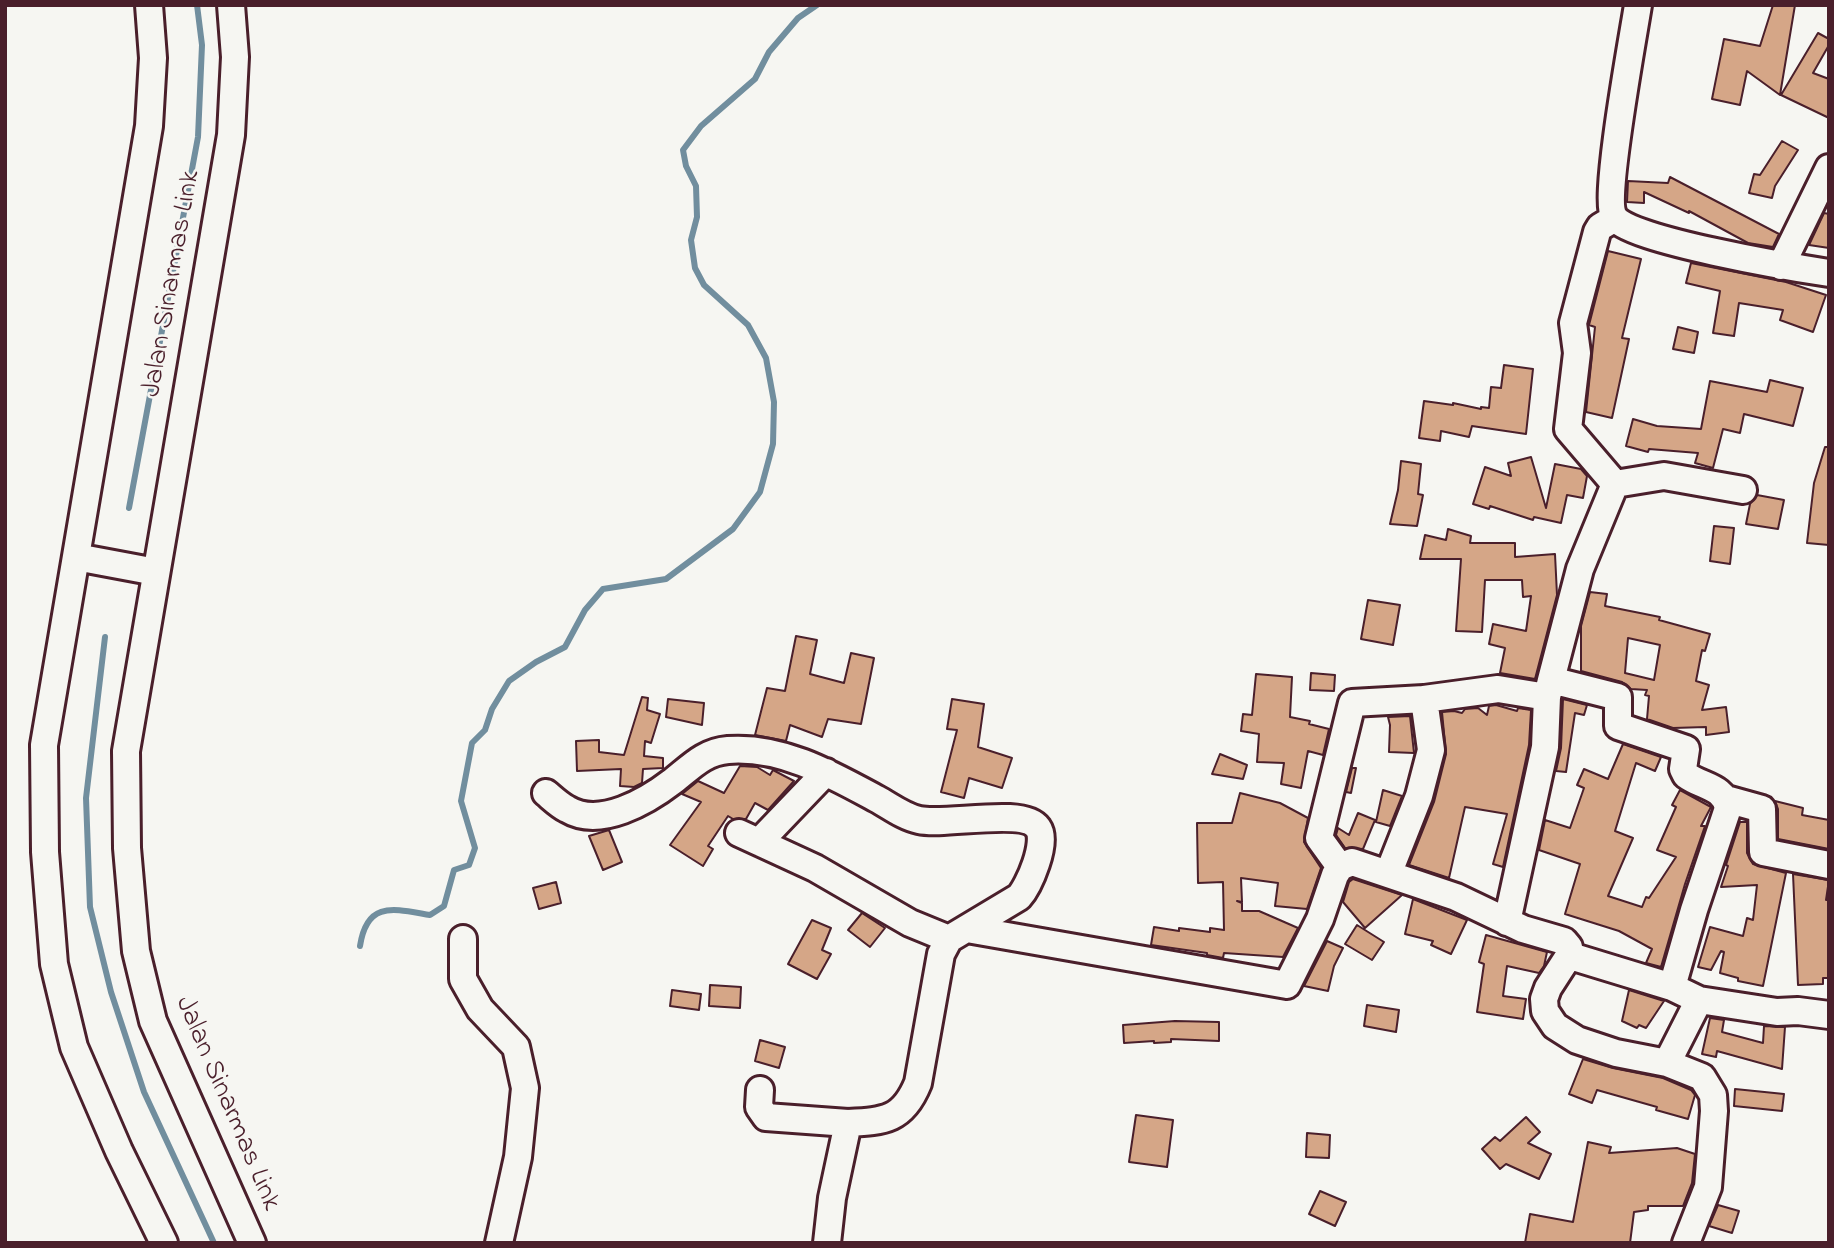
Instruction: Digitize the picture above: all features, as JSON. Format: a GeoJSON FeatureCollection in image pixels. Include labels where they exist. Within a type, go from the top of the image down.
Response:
{"type":"FeatureCollection","features":[{"type":"Feature","properties":{"kind":"street","name":"Jalan Sinarmas Link"},"geometry":{"type":"LineString","coordinates":[[149,5],[153,58],[149,126],[44,745],[45,852],[54,964],[74,1047],[119,1151],[164,1243]]}},
{"type":"Feature","properties":{"kind":"street","name":"Jalan Sinarmas Link"},"geometry":{"type":"LineString","coordinates":[[231,5],[235,57],[231,135],[126,751],[127,848],[136,951],[153,1021],[252,1243]]}},
{"type":"Feature","properties":{"kind":"street"},"geometry":{"type":"LineString","coordinates":[[1638,5],[1613,168],[1611,210],[1615,218],[1620,223],[1657,237],[1780,266],[1829,273]]}},
{"type":"Feature","properties":{"kind":"street"},"geometry":{"type":"LineString","coordinates":[[1780,266],[1829,168]]}},
{"type":"Feature","properties":{"kind":"street"},"geometry":{"type":"LineString","coordinates":[[1615,218],[1600,227],[1597,232],[1573,323],[1577,353],[1568,429],[1615,484]]}},
{"type":"Feature","properties":{"kind":"street"},"geometry":{"type":"LineString","coordinates":[[1615,484],[1664,476],[1744,490]]}},
{"type":"Feature","properties":{"kind":"street"},"geometry":{"type":"LineString","coordinates":[[1507,922],[1545,747],[1549,688],[1580,569],[1615,484]]}},
{"type":"Feature","properties":{"kind":"street"},"geometry":{"type":"LineString","coordinates":[[76,557],[156,572]]}},
{"type":"Feature","properties":{"kind":"street"},"geometry":{"type":"LineString","coordinates":[[1340,867],[1319,838],[1350,707],[1357,701],[1424,699],[1498,689],[1549,688],[1618,697],[1618,726],[1686,749],[1683,769],[1686,775],[1720,792],[1726,799],[1728,808],[1672,987]]}},
{"type":"Feature","properties":{"kind":"street"},"geometry":{"type":"LineString","coordinates":[[1389,872],[1419,796],[1431,750],[1424,699]]}},
{"type":"Feature","properties":{"kind":"street"},"geometry":{"type":"LineString","coordinates":[[546,793],[568,810],[585,815],[614,814],[647,798],[709,753],[754,749],[817,767],[918,820],[943,823],[1015,817],[1030,821],[1038,828],[1041,837],[1032,876],[1026,889],[1018,897],[958,934],[941,954],[918,1083],[911,1102],[892,1116],[848,1122],[766,1117],[759,1107],[760,1090]]}},
{"type":"Feature","properties":{"kind":"street"},"geometry":{"type":"LineString","coordinates":[[826,772],[749,838],[815,868],[910,923],[958,934],[1287,985],[1320,919],[1340,867],[1352,862],[1389,872],[1456,897],[1522,929],[1564,941],[1570,954],[1544,999],[1545,1012],[1555,1026],[1577,1040],[1616,1053],[1667,1063],[1702,1077],[1713,1095],[1708,1187],[1686,1243]]}},
{"type":"Feature","properties":{"kind":"street"},"geometry":{"type":"LineString","coordinates":[[1726,799],[1762,809],[1763,852],[1829,865]]}},
{"type":"Feature","properties":{"kind":"street"},"geometry":{"type":"LineString","coordinates":[[463,939],[463,979],[480,1009],[516,1047],[525,1088],[518,1157],[499,1243]]}},
{"type":"Feature","properties":{"kind":"street"},"geometry":{"type":"LineString","coordinates":[[1570,954],[1672,987],[1699,1000],[1777,1012],[1827,1012]]}},
{"type":"Feature","properties":{"kind":"street"},"geometry":{"type":"LineString","coordinates":[[1667,1063],[1699,1000]]}},
{"type":"Feature","properties":{"kind":"street"},"geometry":{"type":"LineString","coordinates":[[827,1243],[832,1198],[848,1122]]}},
{"type":"Feature","properties":{"kind":"building"},"geometry":{"type":"Polygon","coordinates":[[[1773,5],[1795,5],[1780,95],[1747,71],[1740,105],[1712,99],[1724,39],[1760,46],[1773,5]]]}},
{"type":"Feature","properties":{"kind":"building"},"geometry":{"type":"Polygon","coordinates":[[[1818,33],[1829,39],[1829,45],[1813,73],[1829,79],[1829,118],[1781,95],[1818,33]]]}},
{"type":"Feature","properties":{"kind":"building"},"geometry":{"type":"Polygon","coordinates":[[[1782,141],[1798,150],[1775,186],[1772,198],[1749,193],[1754,174],[1760,175],[1782,141]]]}},
{"type":"Feature","properties":{"kind":"building"},"geometry":{"type":"Polygon","coordinates":[[[1670,177],[1779,234],[1773,247],[1748,243],[1689,211],[1644,192],[1644,203],[1627,202],[1628,181],[1668,183],[1670,177]]]}},
{"type":"Feature","properties":{"kind":"building"},"geometry":{"type":"Polygon","coordinates":[[[1824,213],[1829,214],[1829,248],[1809,245],[1824,213]]]}},
{"type":"Feature","properties":{"kind":"building"},"geometry":{"type":"Polygon","coordinates":[[[1608,251],[1641,259],[1622,338],[1629,339],[1612,418],[1586,412],[1595,327],[1589,325],[1608,251]]]}},
{"type":"Feature","properties":{"kind":"building"},"geometry":{"type":"Polygon","coordinates":[[[1691,263],[1786,282],[1826,295],[1813,332],[1780,320],[1783,310],[1739,303],[1734,336],[1713,333],[1720,291],[1686,283],[1691,263]]]}},
{"type":"Feature","properties":{"kind":"building"},"geometry":{"type":"Polygon","coordinates":[[[1678,327],[1698,332],[1694,353],[1673,349],[1678,327]]]}},
{"type":"Feature","properties":{"kind":"building"},"geometry":{"type":"Polygon","coordinates":[[[1504,365],[1533,369],[1526,434],[1472,426],[1469,437],[1441,431],[1440,441],[1419,438],[1424,401],[1489,408],[1491,387],[1501,388],[1504,365]]]}},
{"type":"Feature","properties":{"kind":"building"},"geometry":{"type":"Polygon","coordinates":[[[1770,380],[1803,388],[1793,426],[1744,414],[1740,433],[1723,429],[1713,468],[1695,463],[1698,453],[1649,449],[1648,452],[1626,446],[1633,419],[1657,426],[1701,429],[1710,381],[1767,392],[1770,380]]]}},
{"type":"Feature","properties":{"kind":"building"},"geometry":{"type":"Polygon","coordinates":[[[1825,447],[1829,447],[1829,545],[1807,543],[1814,483],[1825,447]]]}},
{"type":"Feature","properties":{"kind":"building"},"geometry":{"type":"Polygon","coordinates":[[[1531,457],[1546,508],[1555,464],[1581,469],[1587,476],[1583,498],[1567,495],[1561,523],[1534,517],[1533,520],[1490,506],[1489,509],[1473,504],[1485,467],[1511,476],[1508,463],[1531,457]]]}},
{"type":"Feature","properties":{"kind":"building"},"geometry":{"type":"Polygon","coordinates":[[[1401,461],[1421,464],[1418,494],[1423,495],[1417,526],[1390,524],[1401,461]]]}},
{"type":"Feature","properties":{"kind":"building"},"geometry":{"type":"Polygon","coordinates":[[[1757,495],[1784,500],[1778,529],[1746,524],[1750,504],[1757,495]]]}},
{"type":"Feature","properties":{"kind":"building"},"geometry":{"type":"Polygon","coordinates":[[[1714,526],[1734,528],[1730,564],[1710,561],[1714,526]]]}},
{"type":"Feature","properties":{"kind":"building"},"geometry":{"type":"Polygon","coordinates":[[[1448,529],[1471,536],[1470,543],[1515,543],[1515,557],[1555,554],[1557,595],[1535,679],[1500,673],[1505,648],[1489,644],[1493,624],[1526,631],[1531,596],[1523,597],[1522,580],[1485,580],[1482,632],[1456,631],[1461,559],[1420,559],[1425,535],[1446,540],[1448,529]]]}},
{"type":"Feature","properties":{"kind":"building"},"geometry":{"type":"Polygon","coordinates":[[[1590,592],[1607,594],[1605,606],[1660,617],[1659,620],[1710,634],[1705,651],[1702,650],[1696,681],[1709,685],[1702,710],[1726,707],[1729,732],[1706,735],[1706,727],[1673,728],[1647,719],[1647,690],[1631,689],[1622,682],[1581,671],[1581,626],[1590,592]],[[1628,638],[1625,673],[1654,680],[1660,645],[1628,638]]]}},
{"type":"Feature","properties":{"kind":"building"},"geometry":{"type":"Polygon","coordinates":[[[1368,600],[1400,605],[1393,645],[1361,639],[1368,600]]]}},
{"type":"Feature","properties":{"kind":"building"},"geometry":{"type":"Polygon","coordinates":[[[796,636],[817,640],[810,674],[844,683],[851,653],[874,658],[861,724],[828,719],[822,737],[790,725],[786,741],[755,735],[767,688],[785,691],[796,636]]]}},
{"type":"Feature","properties":{"kind":"building"},"geometry":{"type":"Polygon","coordinates":[[[1311,673],[1335,675],[1334,691],[1310,690],[1311,673]]]}},
{"type":"Feature","properties":{"kind":"building"},"geometry":{"type":"Polygon","coordinates":[[[1256,674],[1292,677],[1290,717],[1329,729],[1323,755],[1308,751],[1301,788],[1281,784],[1284,763],[1257,762],[1259,734],[1241,731],[1243,714],[1252,715],[1256,674]]]}},
{"type":"Feature","properties":{"kind":"building"},"geometry":{"type":"Polygon","coordinates":[[[642,697],[648,698],[647,710],[660,714],[651,743],[645,741],[644,756],[663,758],[663,768],[643,769],[642,783],[634,787],[620,786],[621,769],[577,771],[576,741],[599,740],[599,752],[624,755],[642,697]]]}},
{"type":"Feature","properties":{"kind":"building"},"geometry":{"type":"Polygon","coordinates":[[[668,699],[704,703],[702,725],[666,717],[668,699]]]}},
{"type":"Feature","properties":{"kind":"building"},"geometry":{"type":"Polygon","coordinates":[[[952,699],[984,704],[978,747],[1012,758],[1002,788],[969,778],[964,798],[941,792],[957,730],[947,729],[952,699]]]}},
{"type":"Feature","properties":{"kind":"building"},"geometry":{"type":"Polygon","coordinates":[[[1563,699],[1587,705],[1584,715],[1575,713],[1566,772],[1556,771],[1561,748],[1563,699]]]}},
{"type":"Feature","properties":{"kind":"building"},"geometry":{"type":"Polygon","coordinates":[[[1496,705],[1517,711],[1518,708],[1531,710],[1529,745],[1503,867],[1493,864],[1507,814],[1465,807],[1449,878],[1409,865],[1434,802],[1446,754],[1442,712],[1462,713],[1465,709],[1478,708],[1487,715],[1489,706],[1496,705]]]}},
{"type":"Feature","properties":{"kind":"building"},"geometry":{"type":"Polygon","coordinates":[[[1410,716],[1414,753],[1389,752],[1388,717],[1410,716]]]}},
{"type":"Feature","properties":{"kind":"building"},"geometry":{"type":"Polygon","coordinates":[[[1623,744],[1661,757],[1655,771],[1636,763],[1615,831],[1633,838],[1608,896],[1642,907],[1646,897],[1649,898],[1676,857],[1657,850],[1676,807],[1672,805],[1680,790],[1711,807],[1701,826],[1705,826],[1661,967],[1646,963],[1652,949],[1619,931],[1565,914],[1580,864],[1539,850],[1545,820],[1570,828],[1584,788],[1577,785],[1584,769],[1608,779],[1623,744]]]}},
{"type":"Feature","properties":{"kind":"building"},"geometry":{"type":"Polygon","coordinates":[[[1220,754],[1247,765],[1243,779],[1212,774],[1220,754]]]}},
{"type":"Feature","properties":{"kind":"building"},"geometry":{"type":"Polygon","coordinates":[[[740,766],[757,767],[770,775],[773,770],[794,781],[768,810],[755,803],[746,819],[733,819],[728,816],[708,846],[713,849],[703,866],[670,845],[701,802],[682,794],[698,781],[724,793],[740,766]]]}},
{"type":"Feature","properties":{"kind":"building"},"geometry":{"type":"Polygon","coordinates":[[[1352,768],[1356,768],[1351,793],[1346,792],[1352,768]]]}},
{"type":"Feature","properties":{"kind":"building"},"geometry":{"type":"Polygon","coordinates":[[[1383,790],[1402,796],[1390,826],[1376,822],[1383,790]]]}},
{"type":"Feature","properties":{"kind":"building"},"geometry":{"type":"Polygon","coordinates":[[[1240,793],[1280,803],[1308,818],[1304,842],[1321,868],[1307,909],[1275,906],[1278,883],[1241,878],[1242,902],[1237,901],[1242,903],[1242,911],[1259,911],[1298,928],[1283,957],[1224,953],[1223,958],[1151,945],[1154,927],[1179,931],[1179,928],[1210,932],[1210,928],[1224,930],[1223,882],[1198,883],[1197,823],[1232,823],[1240,793]]]}},
{"type":"Feature","properties":{"kind":"building"},"geometry":{"type":"Polygon","coordinates":[[[1775,801],[1803,808],[1802,815],[1829,820],[1829,849],[1778,839],[1778,809],[1775,801]]]}},
{"type":"Feature","properties":{"kind":"building"},"geometry":{"type":"Polygon","coordinates":[[[1358,813],[1375,820],[1363,849],[1345,848],[1336,835],[1338,828],[1349,835],[1358,813]]]}},
{"type":"Feature","properties":{"kind":"building"},"geometry":{"type":"Polygon","coordinates":[[[1740,822],[1747,822],[1747,853],[1753,864],[1786,873],[1763,986],[1738,981],[1738,978],[1720,973],[1724,952],[1721,951],[1711,970],[1698,967],[1710,927],[1743,936],[1747,918],[1753,920],[1757,885],[1721,887],[1740,822]]]}},
{"type":"Feature","properties":{"kind":"building"},"geometry":{"type":"Polygon","coordinates":[[[609,830],[622,862],[603,870],[589,836],[609,830]]]}},
{"type":"Feature","properties":{"kind":"building"},"geometry":{"type":"Polygon","coordinates":[[[1793,874],[1829,880],[1826,900],[1829,900],[1829,978],[1823,978],[1823,984],[1798,985],[1793,874]]]}},
{"type":"Feature","properties":{"kind":"building"},"geometry":{"type":"Polygon","coordinates":[[[1353,879],[1402,895],[1365,928],[1343,902],[1349,882],[1353,879]]]}},
{"type":"Feature","properties":{"kind":"building"},"geometry":{"type":"Polygon","coordinates":[[[556,882],[561,903],[539,909],[533,888],[556,882]]]}},
{"type":"Feature","properties":{"kind":"building"},"geometry":{"type":"Polygon","coordinates":[[[1413,899],[1467,920],[1451,954],[1431,945],[1433,941],[1405,934],[1413,899]]]}},
{"type":"Feature","properties":{"kind":"building"},"geometry":{"type":"Polygon","coordinates":[[[862,913],[885,928],[870,947],[848,930],[862,913]]]}},
{"type":"Feature","properties":{"kind":"building"},"geometry":{"type":"Polygon","coordinates":[[[812,920],[831,928],[822,950],[831,954],[817,979],[788,964],[812,920]]]}},
{"type":"Feature","properties":{"kind":"building"},"geometry":{"type":"Polygon","coordinates":[[[1357,925],[1384,942],[1372,960],[1345,944],[1357,925]]]}},
{"type":"Feature","properties":{"kind":"building"},"geometry":{"type":"Polygon","coordinates":[[[1486,935],[1547,952],[1544,966],[1539,973],[1507,966],[1503,996],[1526,999],[1523,1019],[1477,1012],[1484,964],[1479,962],[1486,935]]]}},
{"type":"Feature","properties":{"kind":"building"},"geometry":{"type":"Polygon","coordinates":[[[1327,941],[1343,948],[1334,966],[1328,991],[1304,986],[1327,941]]]}},
{"type":"Feature","properties":{"kind":"building"},"geometry":{"type":"Polygon","coordinates":[[[710,985],[741,987],[740,1008],[709,1006],[710,985]]]}},
{"type":"Feature","properties":{"kind":"building"},"geometry":{"type":"Polygon","coordinates":[[[672,990],[701,994],[699,1010],[670,1006],[672,990]]]}},
{"type":"Feature","properties":{"kind":"building"},"geometry":{"type":"Polygon","coordinates":[[[1629,990],[1664,1001],[1646,1028],[1639,1025],[1637,1028],[1622,1021],[1629,990]]]}},
{"type":"Feature","properties":{"kind":"building"},"geometry":{"type":"Polygon","coordinates":[[[1367,1005],[1399,1010],[1396,1032],[1364,1026],[1367,1005]]]}},
{"type":"Feature","properties":{"kind":"building"},"geometry":{"type":"Polygon","coordinates":[[[1710,1018],[1724,1020],[1722,1032],[1763,1043],[1764,1026],[1785,1027],[1782,1069],[1717,1051],[1716,1057],[1702,1054],[1710,1018]]]}},
{"type":"Feature","properties":{"kind":"building"},"geometry":{"type":"Polygon","coordinates":[[[1175,1021],[1219,1022],[1219,1041],[1171,1039],[1171,1042],[1124,1043],[1123,1025],[1175,1021]]]}},
{"type":"Feature","properties":{"kind":"building"},"geometry":{"type":"Polygon","coordinates":[[[760,1040],[785,1047],[779,1068],[755,1061],[760,1040]]]}},
{"type":"Feature","properties":{"kind":"building"},"geometry":{"type":"Polygon","coordinates":[[[1583,1059],[1663,1078],[1691,1090],[1695,1095],[1688,1119],[1597,1090],[1592,1103],[1569,1094],[1583,1059]]]}},
{"type":"Feature","properties":{"kind":"building"},"geometry":{"type":"Polygon","coordinates":[[[1735,1089],[1784,1094],[1782,1111],[1734,1106],[1735,1089]]]}},
{"type":"Feature","properties":{"kind":"building"},"geometry":{"type":"Polygon","coordinates":[[[1136,1115],[1173,1120],[1167,1167],[1129,1162],[1136,1115]]]}},
{"type":"Feature","properties":{"kind":"building"},"geometry":{"type":"Polygon","coordinates":[[[1526,1117],[1540,1132],[1528,1143],[1551,1154],[1539,1179],[1506,1164],[1500,1169],[1482,1149],[1495,1137],[1500,1141],[1526,1117]]]}},
{"type":"Feature","properties":{"kind":"building"},"geometry":{"type":"Polygon","coordinates":[[[1307,1133],[1330,1135],[1329,1158],[1306,1157],[1307,1133]]]}},
{"type":"Feature","properties":{"kind":"building"},"geometry":{"type":"Polygon","coordinates":[[[1588,1142],[1611,1147],[1609,1153],[1677,1148],[1695,1154],[1692,1183],[1683,1206],[1648,1206],[1648,1210],[1634,1212],[1630,1243],[1525,1243],[1530,1214],[1573,1222],[1588,1142]]]}},
{"type":"Feature","properties":{"kind":"building"},"geometry":{"type":"Polygon","coordinates":[[[1320,1191],[1346,1202],[1335,1226],[1309,1214],[1320,1191]]]}},
{"type":"Feature","properties":{"kind":"building"},"geometry":{"type":"Polygon","coordinates":[[[1718,1205],[1739,1211],[1732,1233],[1709,1226],[1718,1205]]]}},
{"type":"Feature","properties":{"kind":"waterway"},"geometry":{"type":"LineString","coordinates":[[129,508],[198,137],[202,45],[197,5]]}},
{"type":"Feature","properties":{"kind":"waterway"},"geometry":{"type":"LineString","coordinates":[[360,946],[364,931],[376,914],[394,910],[430,915],[444,906],[454,870],[469,865],[475,848],[461,801],[472,743],[485,730],[492,709],[509,681],[536,662],[565,647],[585,610],[603,589],[666,579],[733,529],[760,492],[773,444],[774,402],[766,358],[748,325],[704,285],[695,268],[691,240],[697,217],[696,186],[686,166],[683,150],[701,126],[755,79],[769,52],[798,18],[817,5]]}},
{"type":"Feature","properties":{"kind":"waterway"},"geometry":{"type":"LineString","coordinates":[[105,637],[86,798],[90,907],[111,992],[144,1092],[214,1243]]}}]}
